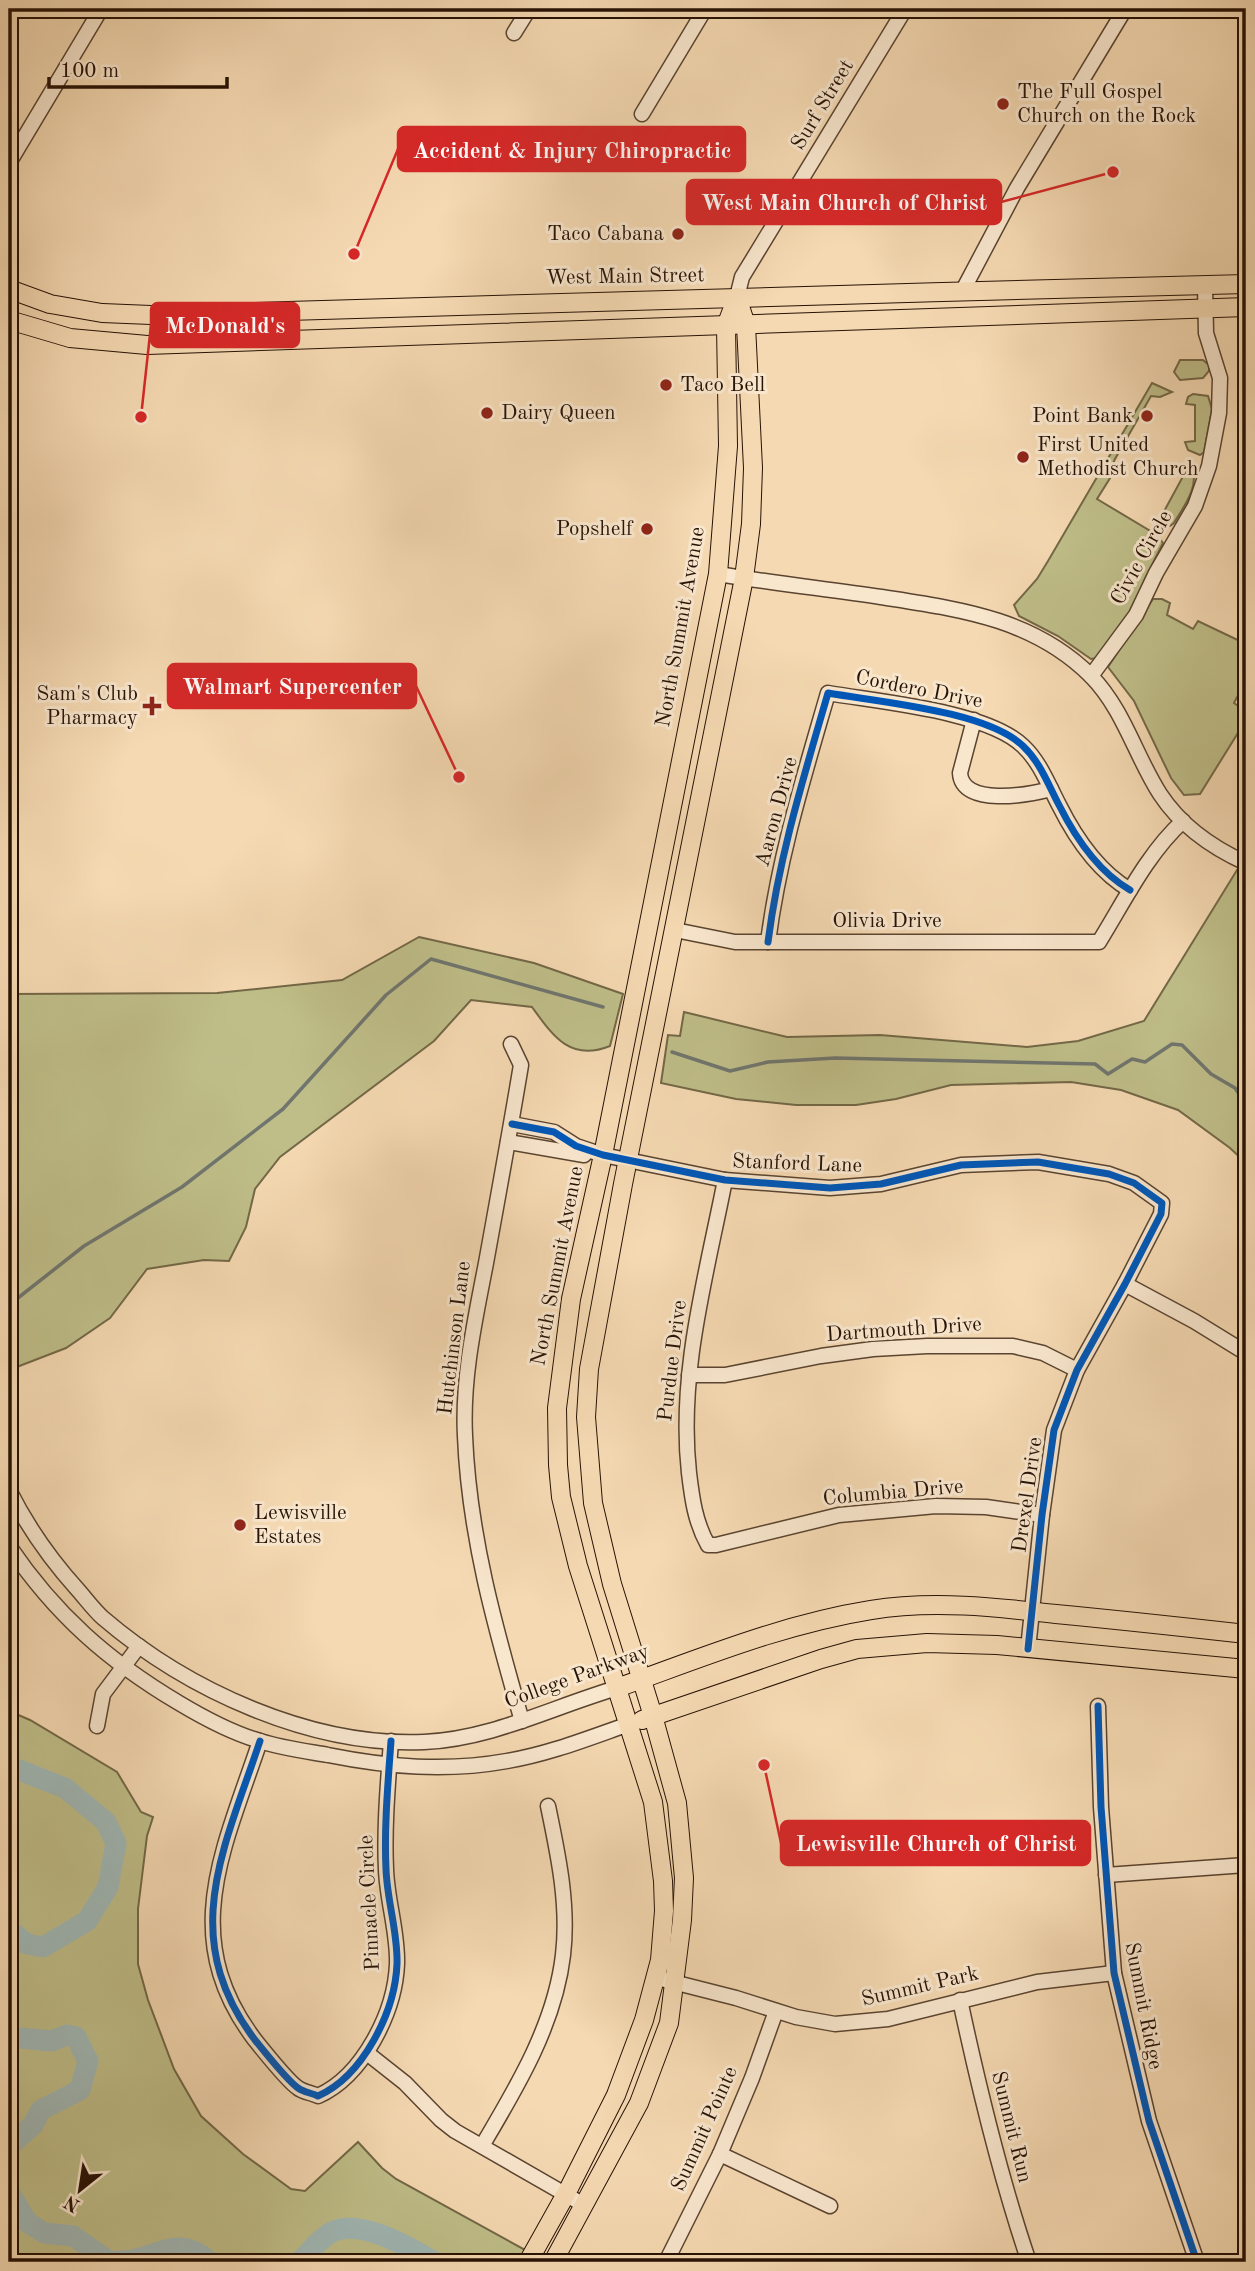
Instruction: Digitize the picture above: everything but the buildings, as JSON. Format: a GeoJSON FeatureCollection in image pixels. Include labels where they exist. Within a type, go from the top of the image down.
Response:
{"type":"FeatureCollection","features":[{"type":"Feature","properties":{"kind":"main road","name":"West Main Street"},"geometry":{"type":"LineString","coordinates":[[9,289],[50,304],[102,313],[151,315],[1246,284]]}},
{"type":"Feature","properties":{"kind":"main road"},"geometry":{"type":"LineString","coordinates":[[553,2262],[639,2103],[669,2023],[684,1891],[677,1803],[612,1584],[593,1503],[586,1418],[589,1369],[628,1160],[744,578],[751,524],[753,468],[746,325],[737,297]]}},
{"type":"Feature","properties":{"kind":"main road","name":"North Summit Avenue"},"geometry":{"type":"LineString","coordinates":[[528,2262],[616,2095],[644,2020],[656,1978],[664,1911],[653,1802],[578,1566],[561,1497],[556,1408],[571,1299],[603,1155],[718,574],[728,446],[726,326],[737,297]]}},
{"type":"Feature","properties":{"kind":"main road"},"geometry":{"type":"LineString","coordinates":[[9,320],[79,340],[147,345],[1246,307]]}},
{"type":"Feature","properties":{"kind":"main road"},"geometry":{"type":"LineString","coordinates":[[211,313],[212,344]]}},
{"type":"Feature","properties":{"kind":"main road"},"geometry":{"type":"LineString","coordinates":[[644,941],[675,930]]}},
{"type":"Feature","properties":{"kind":"main road","name":"College Parkway"},"geometry":{"type":"LineString","coordinates":[[617,1688],[806,1623],[873,1609],[926,1605],[979,1606],[1246,1634]]}},
{"type":"Feature","properties":{"kind":"main road"},"geometry":{"type":"LineString","coordinates":[[629,1724],[857,1649],[963,1642],[1246,1669]]}},
{"type":"Feature","properties":{"kind":"street"},"geometry":{"type":"LineString","coordinates":[[9,163],[101,9]]}},
{"type":"Feature","properties":{"kind":"street"},"geometry":{"type":"LineString","coordinates":[[514,33],[529,9]]}},
{"type":"Feature","properties":{"kind":"street"},"geometry":{"type":"LineString","coordinates":[[642,114],[705,9]]}},
{"type":"Feature","properties":{"kind":"street","name":"Surf Street"},"geometry":{"type":"LineString","coordinates":[[737,297],[743,277],[905,9]]}},
{"type":"Feature","properties":{"kind":"street"},"geometry":{"type":"LineString","coordinates":[[962,292],[1017,188],[1125,9]]}},
{"type":"Feature","properties":{"kind":"street","name":"Civic Circle"},"geometry":{"type":"LineString","coordinates":[[1091,676],[1136,615],[1156,573],[1195,506],[1209,466],[1219,413],[1220,378],[1206,333],[1205,285]]}},
{"type":"Feature","properties":{"kind":"street"},"geometry":{"type":"LineString","coordinates":[[718,574],[965,610],[1029,632],[1091,676],[1123,719],[1161,795],[1192,831],[1246,863]]}},
{"type":"Feature","properties":{"kind":"street","name":"Cordero Drive"},"geometry":{"type":"LineString","coordinates":[[828,693],[974,720],[1005,733],[1024,747],[1042,769],[1060,808],[1089,853],[1130,890]]}},
{"type":"Feature","properties":{"kind":"street","name":"Aaron Drive"},"geometry":{"type":"LineString","coordinates":[[768,942],[789,828],[828,693]]}},
{"type":"Feature","properties":{"kind":"street"},"geometry":{"type":"LineString","coordinates":[[974,720],[960,773],[961,782],[967,790],[980,794],[1022,794],[1051,789]]}},
{"type":"Feature","properties":{"kind":"street"},"geometry":{"type":"LineString","coordinates":[[1130,890],[1158,847],[1183,821]]}},
{"type":"Feature","properties":{"kind":"street","name":"Olivia Drive"},"geometry":{"type":"LineString","coordinates":[[675,930],[721,941],[1099,942],[1130,890]]}},
{"type":"Feature","properties":{"kind":"street","name":"Hutchinson Lane"},"geometry":{"type":"LineString","coordinates":[[511,1044],[521,1065],[476,1308],[464,1435],[470,1512],[479,1560],[522,1721]]}},
{"type":"Feature","properties":{"kind":"street","name":"Stanford Lane"},"geometry":{"type":"LineString","coordinates":[[512,1124],[554,1132],[576,1146],[603,1155],[725,1180],[830,1188],[881,1184],[961,1166],[1038,1161],[1109,1174],[1134,1183],[1162,1203]]}},
{"type":"Feature","properties":{"kind":"street","name":"Stanford Lane"},"geometry":{"type":"LineString","coordinates":[[508,1142],[581,1155],[603,1155]]}},
{"type":"Feature","properties":{"kind":"street","name":"Purdue Drive"},"geometry":{"type":"LineString","coordinates":[[708,1545],[698,1524],[691,1493],[685,1435],[689,1376],[725,1180]]}},
{"type":"Feature","properties":{"kind":"street","name":"Drexel Drive"},"geometry":{"type":"LineString","coordinates":[[1028,1649],[1052,1440],[1077,1370],[1161,1214],[1162,1203]]}},
{"type":"Feature","properties":{"kind":"street"},"geometry":{"type":"LineString","coordinates":[[1125,1284],[1246,1353]]}},
{"type":"Feature","properties":{"kind":"street","name":"Dartmouth Drive"},"geometry":{"type":"LineString","coordinates":[[689,1376],[725,1375],[847,1353],[927,1346],[1013,1346],[1043,1353],[1077,1370]]}},
{"type":"Feature","properties":{"kind":"street","name":"College Parkway"},"geometry":{"type":"LineString","coordinates":[[9,1490],[52,1561],[102,1616],[139,1646],[201,1686],[268,1713],[323,1731],[391,1741],[422,1742],[469,1737],[617,1688]]}},
{"type":"Feature","properties":{"kind":"street","name":"Columbia Drive"},"geometry":{"type":"LineString","coordinates":[[708,1545],[839,1515],[936,1506],[986,1507],[1042,1515]]}},
{"type":"Feature","properties":{"kind":"street"},"geometry":{"type":"LineString","coordinates":[[9,1546],[33,1581],[55,1606],[122,1667],[198,1714],[260,1741],[389,1766],[446,1768],[508,1761],[553,1750],[629,1724]]}},
{"type":"Feature","properties":{"kind":"street"},"geometry":{"type":"LineString","coordinates":[[97,1726],[103,1694],[139,1646]]}},
{"type":"Feature","properties":{"kind":"street","name":"Summit Ridge"},"geometry":{"type":"LineString","coordinates":[[1098,1706],[1106,1875],[1114,1973],[1149,2121],[1197,2262]]}},
{"type":"Feature","properties":{"kind":"street","name":"Pinnacle Circle"},"geometry":{"type":"LineString","coordinates":[[260,1741],[215,1882],[212,1937],[221,1977],[240,2020],[297,2088],[318,2096],[331,2090],[366,2053],[380,2030],[397,1965],[396,1939],[386,1885],[391,1741]]}},
{"type":"Feature","properties":{"kind":"street"},"geometry":{"type":"LineString","coordinates":[[482,2146],[519,2084],[555,1997],[563,1955],[565,1914],[548,1806]]}},
{"type":"Feature","properties":{"kind":"street"},"geometry":{"type":"LineString","coordinates":[[1106,1875],[1246,1865]]}},
{"type":"Feature","properties":{"kind":"street","name":"Summit Park"},"geometry":{"type":"LineString","coordinates":[[656,1978],[816,2022],[854,2024],[888,2019],[1037,1982],[1114,1973]]}},
{"type":"Feature","properties":{"kind":"street","name":"Summit Run"},"geometry":{"type":"LineString","coordinates":[[960,2000],[978,2084],[1012,2212],[1029,2262]]}},
{"type":"Feature","properties":{"kind":"street","name":"Summit Pointe"},"geometry":{"type":"LineString","coordinates":[[666,2262],[720,2154],[776,2011]]}},
{"type":"Feature","properties":{"kind":"street"},"geometry":{"type":"LineString","coordinates":[[366,2053],[405,2083],[441,2120],[584,2205]]}},
{"type":"Feature","properties":{"kind":"street"},"geometry":{"type":"LineString","coordinates":[[720,2154],[830,2206]]}},
{"type":"Feature","properties":{"kind":"shaded area"},"geometry":{"type":"Polygon","coordinates":[[[1180,360],[1203,360],[1209,365],[1209,371],[1203,378],[1180,380],[1174,372],[1180,360]]]}},
{"type":"Feature","properties":{"kind":"shaded area"},"geometry":{"type":"Polygon","coordinates":[[[1152,383],[1172,392],[1160,397],[1151,396],[1115,459],[1113,464],[1117,467],[1097,499],[1157,535],[1163,543],[1136,603],[1097,658],[1091,659],[1058,636],[1019,616],[1014,605],[1037,579],[1152,383]]]}},
{"type":"Feature","properties":{"kind":"shaded area"},"geometry":{"type":"Polygon","coordinates":[[[1193,394],[1208,396],[1212,409],[1204,452],[1200,455],[1188,450],[1185,442],[1195,441],[1195,405],[1186,404],[1188,397],[1193,394]]]}},
{"type":"Feature","properties":{"kind":"shaded area"},"geometry":{"type":"Polygon","coordinates":[[[1191,468],[1194,481],[1190,496],[1174,523],[1170,526],[1164,524],[1162,515],[1187,469],[1191,468]]]}},
{"type":"Feature","properties":{"kind":"shaded area"},"geometry":{"type":"Polygon","coordinates":[[[1153,599],[1170,603],[1167,615],[1193,629],[1198,621],[1246,644],[1246,680],[1234,703],[1244,710],[1246,720],[1200,794],[1184,795],[1171,778],[1134,701],[1108,667],[1153,599]]]}},
{"type":"Feature","properties":{"kind":"shaded area"},"geometry":{"type":"Polygon","coordinates":[[[1237,870],[1246,875],[1246,1163],[1178,1110],[1121,1090],[1071,1082],[951,1085],[896,1099],[856,1105],[796,1105],[736,1099],[661,1083],[668,1035],[680,1036],[684,1012],[787,1037],[880,1035],[1027,1047],[1078,1041],[1144,1021],[1237,870]]]}},
{"type":"Feature","properties":{"kind":"shaded area"},"geometry":{"type":"Polygon","coordinates":[[[419,937],[534,963],[623,994],[610,1046],[584,1051],[573,1048],[547,1028],[532,1007],[471,1000],[434,1041],[280,1157],[255,1189],[246,1227],[229,1261],[204,1260],[147,1269],[110,1318],[66,1348],[9,1370],[9,994],[217,993],[342,980],[419,937]]]}},
{"type":"Feature","properties":{"kind":"shaded area"},"geometry":{"type":"Polygon","coordinates":[[[9,1711],[30,1720],[117,1772],[141,1812],[153,1817],[147,1836],[138,1909],[138,1964],[148,2000],[174,2069],[201,2116],[243,2154],[291,2189],[305,2191],[358,2142],[396,2179],[527,2251],[521,2262],[18,2262],[9,2257],[9,1711]]]}},
{"type":"Feature","properties":{"kind":"waterway"},"geometry":{"type":"LineString","coordinates":[[9,1305],[84,1246],[182,1187],[283,1109],[386,995],[431,959],[603,1007]]}},
{"type":"Feature","properties":{"kind":"waterway"},"geometry":{"type":"LineString","coordinates":[[672,1052],[730,1071],[768,1062],[835,1058],[1095,1064],[1108,1074],[1132,1059],[1145,1062],[1172,1044],[1182,1045],[1211,1074],[1235,1088],[1246,1104]]}},
{"type":"Feature","properties":{"kind":"waterway"},"geometry":{"type":"LineString","coordinates":[[9,1769],[19,1770],[65,1788],[106,1822],[116,1843],[108,1887],[87,1921],[43,1947],[27,1944],[9,1930]]}},
{"type":"Feature","properties":{"kind":"waterway"},"geometry":{"type":"LineString","coordinates":[[9,2037],[52,2041],[67,2035],[76,2037],[88,2061],[80,2090],[41,2110],[33,2125],[9,2146]]}},
{"type":"Feature","properties":{"kind":"waterway"},"geometry":{"type":"LineString","coordinates":[[9,2192],[27,2222],[44,2233],[73,2236],[110,2262]]}},
{"type":"Feature","properties":{"kind":"waterway"},"geometry":{"type":"LineString","coordinates":[[300,2262],[323,2238],[343,2229],[370,2231],[384,2236],[434,2262]]}},
{"type":"Feature","properties":{"kind":"waterway"},"geometry":{"type":"LineString","coordinates":[[111,2262],[133,2260],[181,2248],[200,2254],[210,2262]]}},
{"type":"Feature","properties":{"kind":"cycle path"},"geometry":{"type":"LineString","coordinates":[[768,942],[785,847],[828,693],[903,704],[959,716],[1006,734],[1023,746],[1034,759],[1065,817],[1089,853],[1108,874],[1130,890]]}},
{"type":"Feature","properties":{"kind":"cycle path"},"geometry":{"type":"LineString","coordinates":[[512,1124],[554,1132],[576,1146],[603,1155],[725,1180],[830,1188],[881,1184],[961,1165],[1038,1162],[1109,1174],[1134,1183],[1162,1203],[1161,1214],[1077,1370],[1054,1430],[1028,1649]]}},
{"type":"Feature","properties":{"kind":"cycle path"},"geometry":{"type":"LineString","coordinates":[[1098,1706],[1101,1807],[1114,1973],[1149,2121],[1197,2262]]}},
{"type":"Feature","properties":{"kind":"cycle path"},"geometry":{"type":"LineString","coordinates":[[260,1741],[233,1819],[215,1892],[213,1929],[218,1965],[231,2002],[255,2040],[294,2085],[302,2091],[318,2096],[334,2087],[362,2058],[383,2022],[395,1983],[397,1952],[386,1853],[391,1741]]}},
{"type":"Feature","properties":{"kind":"place","name":"The Full Gospel Church on the Rock"},"geometry":{"type":"Point","coordinates":[1003,104]}},
{"type":"Feature","properties":{"kind":"place","name":"West Main Church of Christ"},"geometry":{"type":"Point","coordinates":[1113,172]}},
{"type":"Feature","properties":{"kind":"place","name":"Taco Cabana"},"geometry":{"type":"Point","coordinates":[678,234]}},
{"type":"Feature","properties":{"kind":"place","name":"Accident & Injury Chiropractic"},"geometry":{"type":"Point","coordinates":[354,254]}},
{"type":"Feature","properties":{"kind":"place","name":"Taco Bell"},"geometry":{"type":"Point","coordinates":[666,385]}},
{"type":"Feature","properties":{"kind":"place","name":"Dairy Queen"},"geometry":{"type":"Point","coordinates":[487,413]}},
{"type":"Feature","properties":{"kind":"place","name":"Point Bank"},"geometry":{"type":"Point","coordinates":[1147,416]}},
{"type":"Feature","properties":{"kind":"place","name":"McDonald's"},"geometry":{"type":"Point","coordinates":[141,417]}},
{"type":"Feature","properties":{"kind":"place","name":"First United Methodist Church"},"geometry":{"type":"Point","coordinates":[1023,457]}},
{"type":"Feature","properties":{"kind":"place","name":"Popshelf"},"geometry":{"type":"Point","coordinates":[647,529]}},
{"type":"Feature","properties":{"kind":"place","name":"Sam's Club Pharmacy"},"geometry":{"type":"Point","coordinates":[152,706]}},
{"type":"Feature","properties":{"kind":"place","name":"Walmart Supercenter"},"geometry":{"type":"Point","coordinates":[459,777]}},
{"type":"Feature","properties":{"kind":"place","name":"Lewisville Estates"},"geometry":{"type":"Point","coordinates":[240,1525]}},
{"type":"Feature","properties":{"kind":"place","name":"Lewisville Church of Christ"},"geometry":{"type":"Point","coordinates":[764,1765]}}]}
